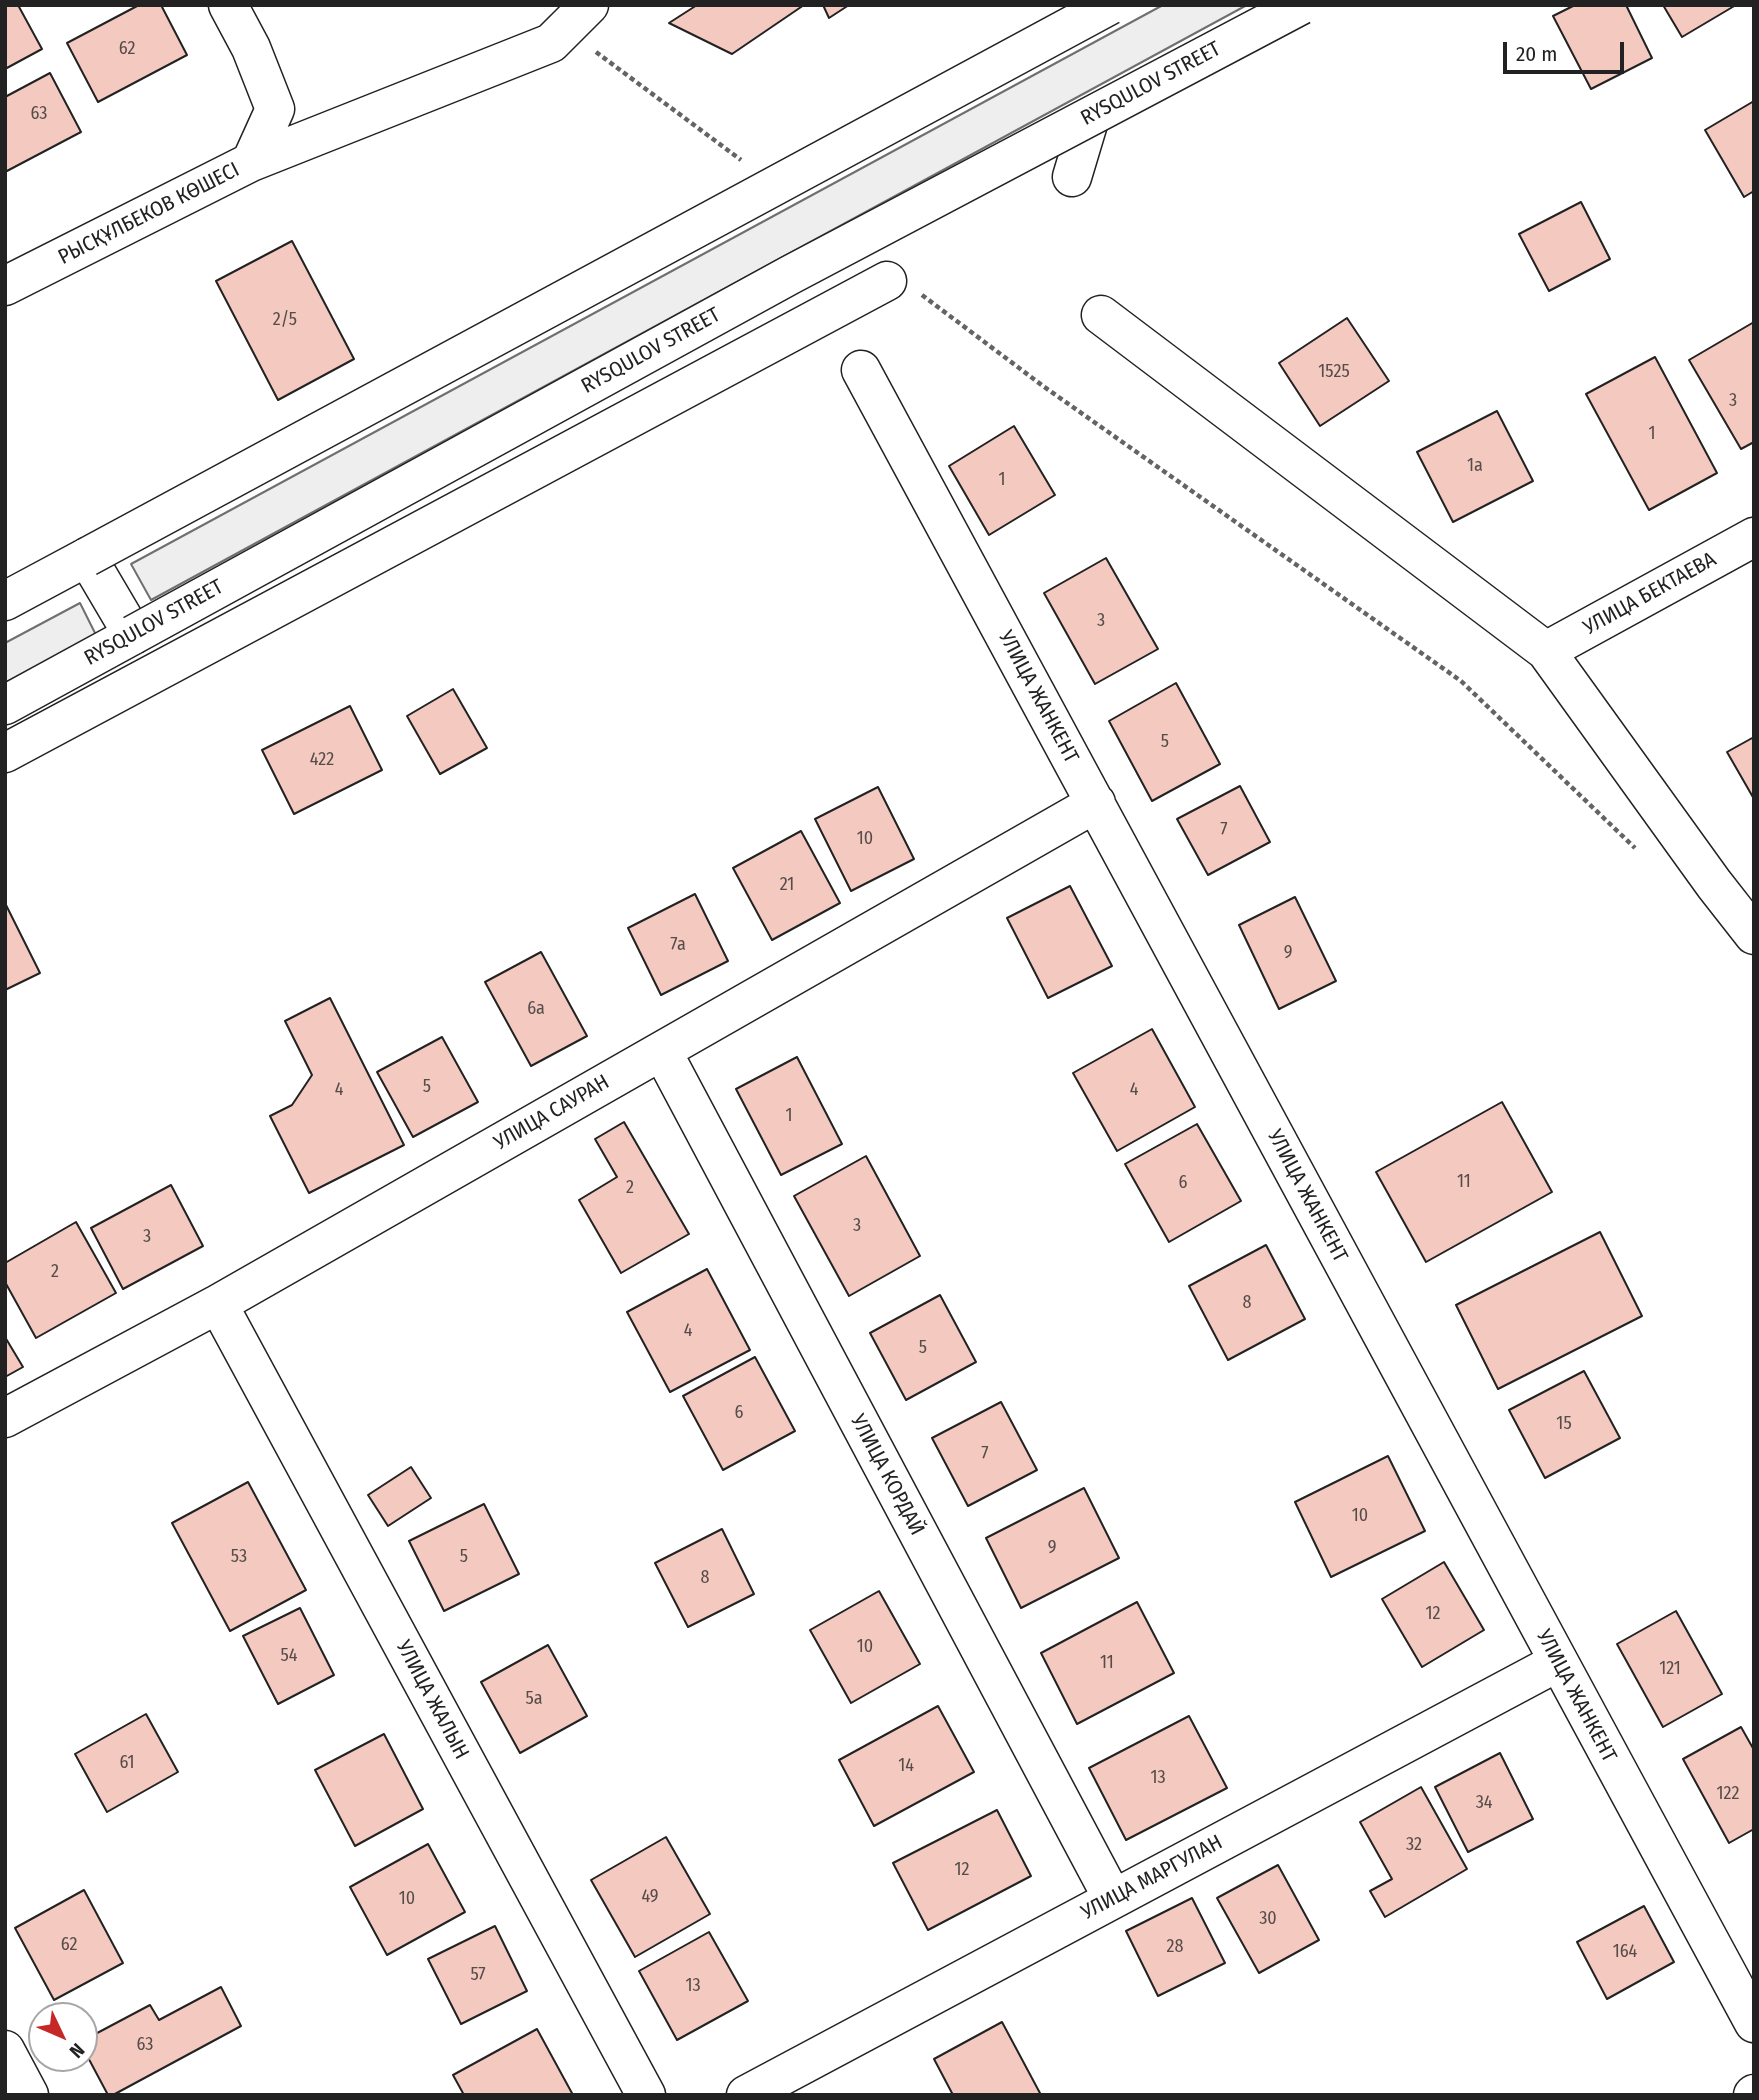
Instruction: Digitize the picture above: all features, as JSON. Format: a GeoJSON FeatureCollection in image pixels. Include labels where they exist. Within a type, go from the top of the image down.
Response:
{"type":"FeatureCollection","features":[{"type":"Feature","properties":{"kind":"street","name":"РЫСҚҰЛБЕКОВ КӨШЕСІ"},"geometry":{"type":"LineString","coordinates":[[5,286],[251,162],[275,110],[251,48],[228,5]]}},
{"type":"Feature","properties":{"kind":"street"},"geometry":{"type":"LineString","coordinates":[[5,601],[1110,5]]}},
{"type":"Feature","properties":{"kind":"street","name":"RYSQULOV STREET"},"geometry":{"type":"LineString","coordinates":[[5,705],[790,275],[1301,5]]}},
{"type":"Feature","properties":{"kind":"street"},"geometry":{"type":"LineString","coordinates":[[251,162],[551,43],[578,17]]}},
{"type":"Feature","properties":{"kind":"street"},"geometry":{"type":"LineString","coordinates":[[1072,177],[1090,117]]}},
{"type":"Feature","properties":{"kind":"street"},"geometry":{"type":"LineString","coordinates":[[5,753],[904,288]]}},
{"type":"Feature","properties":{"kind":"street"},"geometry":{"type":"LineString","coordinates":[[1101,316],[1546,651],[1754,935]]}},
{"type":"Feature","properties":{"kind":"street","name":"УЛИЦА ЖАНКЕНТ"},"geometry":{"type":"LineString","coordinates":[[861,370],[1754,2023]]}},
{"type":"Feature","properties":{"kind":"street","name":"УЛИЦА БЕКТАЕВА"},"geometry":{"type":"LineString","coordinates":[[1546,651],[1754,537]]}},
{"type":"Feature","properties":{"kind":"street"},"geometry":{"type":"LineString","coordinates":[[87,557],[132,635]]}},
{"type":"Feature","properties":{"kind":"street","name":"УЛИЦА САУРАН"},"geometry":{"type":"LineString","coordinates":[[5,1418],[218,1304],[1096,803]]}},
{"type":"Feature","properties":{"kind":"street","name":"УЛИЦА КОРДАЙ"},"geometry":{"type":"LineString","coordinates":[[662,1051],[1113,1899]]}},
{"type":"Feature","properties":{"kind":"street","name":"УЛИЦА ЖАЛЫН"},"geometry":{"type":"LineString","coordinates":[[218,1304],[646,2095]]}},
{"type":"Feature","properties":{"kind":"street","name":"УЛИЦА МАРГУЛАН"},"geometry":{"type":"LineString","coordinates":[[746,2095],[1558,1662]]}},
{"type":"Feature","properties":{"kind":"street"},"geometry":{"type":"LineString","coordinates":[[5,2050],[29,2095]]}},
{"type":"Feature","properties":{"kind":"path"},"geometry":{"type":"LineString","coordinates":[[578,17],[744,163]]}},
{"type":"Feature","properties":{"kind":"path"},"geometry":{"type":"LineString","coordinates":[[904,288],[1461,681],[1642,854]]}},
{"type":"Feature","properties":{"kind":"shaded area"},"geometry":{"type":"Polygon","coordinates":[[[1163,5],[1247,5],[151,600],[131,564],[1163,5]]]}},
{"type":"Feature","properties":{"kind":"shaded area"},"geometry":{"type":"Polygon","coordinates":[[[80,603],[96,635],[5,683],[5,643],[80,603]]]}},
{"type":"Feature","properties":{"kind":"building"},"geometry":{"type":"Polygon","coordinates":[[[5,5],[18,5],[42,49],[5,69],[5,5]]]}},
{"type":"Feature","properties":{"kind":"building"},"geometry":{"type":"Polygon","coordinates":[[[139,5],[161,5],[187,55],[98,102],[67,43],[139,5]]]}},
{"type":"Feature","properties":{"kind":"building"},"geometry":{"type":"Polygon","coordinates":[[[697,5],[804,5],[732,54],[669,23],[697,5]]]}},
{"type":"Feature","properties":{"kind":"building"},"geometry":{"type":"Polygon","coordinates":[[[823,5],[849,5],[829,18],[823,5]]]}},
{"type":"Feature","properties":{"kind":"building"},"geometry":{"type":"Polygon","coordinates":[[[1575,5],[1626,5],[1652,58],[1591,89],[1553,16],[1575,5]]]}},
{"type":"Feature","properties":{"kind":"building"},"geometry":{"type":"Polygon","coordinates":[[[1663,5],[1736,5],[1682,37],[1663,5]]]}},
{"type":"Feature","properties":{"kind":"building"},"geometry":{"type":"Polygon","coordinates":[[[50,73],[81,132],[5,172],[5,97],[50,73]]]}},
{"type":"Feature","properties":{"kind":"building"},"geometry":{"type":"Polygon","coordinates":[[[1754,101],[1754,191],[1744,197],[1705,130],[1754,101]]]}},
{"type":"Feature","properties":{"kind":"building"},"geometry":{"type":"Polygon","coordinates":[[[1581,202],[1610,259],[1549,291],[1519,234],[1581,202]]]}},
{"type":"Feature","properties":{"kind":"building"},"geometry":{"type":"Polygon","coordinates":[[[292,241],[354,359],[278,400],[216,281],[292,241]]]}},
{"type":"Feature","properties":{"kind":"building"},"geometry":{"type":"Polygon","coordinates":[[[1347,318],[1389,381],[1320,426],[1279,363],[1347,318]]]}},
{"type":"Feature","properties":{"kind":"building"},"geometry":{"type":"Polygon","coordinates":[[[1754,322],[1754,442],[1741,449],[1689,360],[1754,322]]]}},
{"type":"Feature","properties":{"kind":"building"},"geometry":{"type":"Polygon","coordinates":[[[1655,357],[1717,473],[1649,510],[1586,394],[1655,357]]]}},
{"type":"Feature","properties":{"kind":"building"},"geometry":{"type":"Polygon","coordinates":[[[1497,411],[1533,481],[1453,522],[1417,452],[1497,411]]]}},
{"type":"Feature","properties":{"kind":"building"},"geometry":{"type":"Polygon","coordinates":[[[1014,426],[1055,495],[989,535],[949,466],[1014,426]]]}},
{"type":"Feature","properties":{"kind":"building"},"geometry":{"type":"Polygon","coordinates":[[[1106,558],[1158,649],[1095,684],[1044,593],[1106,558]]]}},
{"type":"Feature","properties":{"kind":"building"},"geometry":{"type":"Polygon","coordinates":[[[1176,683],[1220,764],[1152,801],[1109,721],[1176,683]]]}},
{"type":"Feature","properties":{"kind":"building"},"geometry":{"type":"Polygon","coordinates":[[[453,689],[487,748],[440,774],[407,716],[453,689]]]}},
{"type":"Feature","properties":{"kind":"building"},"geometry":{"type":"Polygon","coordinates":[[[350,706],[382,770],[294,814],[262,750],[350,706]]]}},
{"type":"Feature","properties":{"kind":"building"},"geometry":{"type":"Polygon","coordinates":[[[1754,737],[1754,799],[1727,752],[1754,737]]]}},
{"type":"Feature","properties":{"kind":"building"},"geometry":{"type":"Polygon","coordinates":[[[1240,786],[1270,842],[1208,875],[1177,819],[1240,786]]]}},
{"type":"Feature","properties":{"kind":"building"},"geometry":{"type":"Polygon","coordinates":[[[878,787],[914,859],[851,891],[815,819],[878,787]]]}},
{"type":"Feature","properties":{"kind":"building"},"geometry":{"type":"Polygon","coordinates":[[[801,831],[840,903],[772,940],[733,868],[801,831]]]}},
{"type":"Feature","properties":{"kind":"building"},"geometry":{"type":"Polygon","coordinates":[[[1070,886],[1112,966],[1048,998],[1007,918],[1070,886]]]}},
{"type":"Feature","properties":{"kind":"building"},"geometry":{"type":"Polygon","coordinates":[[[695,894],[728,961],[661,995],[628,928],[695,894]]]}},
{"type":"Feature","properties":{"kind":"building"},"geometry":{"type":"Polygon","coordinates":[[[1295,897],[1336,981],[1279,1009],[1239,925],[1295,897]]]}},
{"type":"Feature","properties":{"kind":"building"},"geometry":{"type":"Polygon","coordinates":[[[5,903],[40,973],[5,990],[5,903]]]}},
{"type":"Feature","properties":{"kind":"building"},"geometry":{"type":"Polygon","coordinates":[[[541,952],[587,1036],[531,1066],[485,982],[541,952]]]}},
{"type":"Feature","properties":{"kind":"building"},"geometry":{"type":"Polygon","coordinates":[[[330,998],[404,1145],[309,1193],[270,1116],[292,1105],[312,1075],[285,1021],[330,998]]]}},
{"type":"Feature","properties":{"kind":"building"},"geometry":{"type":"Polygon","coordinates":[[[1152,1029],[1195,1107],[1117,1151],[1073,1073],[1152,1029]]]}},
{"type":"Feature","properties":{"kind":"building"},"geometry":{"type":"Polygon","coordinates":[[[442,1037],[478,1102],[413,1137],[377,1072],[442,1037]]]}},
{"type":"Feature","properties":{"kind":"building"},"geometry":{"type":"Polygon","coordinates":[[[797,1057],[842,1144],[781,1175],[736,1089],[797,1057]]]}},
{"type":"Feature","properties":{"kind":"building"},"geometry":{"type":"Polygon","coordinates":[[[1502,1102],[1552,1192],[1426,1262],[1376,1172],[1502,1102]]]}},
{"type":"Feature","properties":{"kind":"building"},"geometry":{"type":"Polygon","coordinates":[[[624,1122],[689,1234],[621,1273],[579,1200],[617,1177],[595,1139],[624,1122]]]}},
{"type":"Feature","properties":{"kind":"building"},"geometry":{"type":"Polygon","coordinates":[[[1197,1124],[1241,1201],[1169,1242],[1125,1164],[1197,1124]]]}},
{"type":"Feature","properties":{"kind":"building"},"geometry":{"type":"Polygon","coordinates":[[[866,1156],[920,1256],[849,1296],[794,1196],[866,1156]]]}},
{"type":"Feature","properties":{"kind":"building"},"geometry":{"type":"Polygon","coordinates":[[[171,1185],[203,1246],[123,1289],[91,1228],[171,1185]]]}},
{"type":"Feature","properties":{"kind":"building"},"geometry":{"type":"Polygon","coordinates":[[[76,1222],[116,1293],[36,1338],[5,1282],[5,1263],[76,1222]]]}},
{"type":"Feature","properties":{"kind":"building"},"geometry":{"type":"Polygon","coordinates":[[[1600,1232],[1642,1316],[1498,1389],[1456,1305],[1600,1232]]]}},
{"type":"Feature","properties":{"kind":"building"},"geometry":{"type":"Polygon","coordinates":[[[1266,1245],[1305,1319],[1228,1360],[1189,1286],[1266,1245]]]}},
{"type":"Feature","properties":{"kind":"building"},"geometry":{"type":"Polygon","coordinates":[[[707,1269],[750,1350],[670,1392],[627,1312],[707,1269]]]}},
{"type":"Feature","properties":{"kind":"building"},"geometry":{"type":"Polygon","coordinates":[[[940,1295],[976,1362],[906,1400],[870,1333],[940,1295]]]}},
{"type":"Feature","properties":{"kind":"building"},"geometry":{"type":"Polygon","coordinates":[[[5,1337],[23,1367],[5,1377],[5,1337]]]}},
{"type":"Feature","properties":{"kind":"building"},"geometry":{"type":"Polygon","coordinates":[[[755,1357],[795,1431],[723,1470],[683,1396],[755,1357]]]}},
{"type":"Feature","properties":{"kind":"building"},"geometry":{"type":"Polygon","coordinates":[[[1584,1371],[1620,1438],[1545,1478],[1509,1410],[1584,1371]]]}},
{"type":"Feature","properties":{"kind":"building"},"geometry":{"type":"Polygon","coordinates":[[[1001,1402],[1037,1470],[968,1506],[932,1438],[1001,1402]]]}},
{"type":"Feature","properties":{"kind":"building"},"geometry":{"type":"Polygon","coordinates":[[[1388,1456],[1425,1531],[1331,1577],[1295,1502],[1388,1456]]]}},
{"type":"Feature","properties":{"kind":"building"},"geometry":{"type":"Polygon","coordinates":[[[411,1467],[431,1498],[388,1526],[368,1495],[411,1467]]]}},
{"type":"Feature","properties":{"kind":"building"},"geometry":{"type":"Polygon","coordinates":[[[248,1482],[306,1590],[230,1631],[172,1523],[248,1482]]]}},
{"type":"Feature","properties":{"kind":"building"},"geometry":{"type":"Polygon","coordinates":[[[1084,1488],[1119,1558],[1021,1608],[986,1538],[1084,1488]]]}},
{"type":"Feature","properties":{"kind":"building"},"geometry":{"type":"Polygon","coordinates":[[[484,1504],[519,1574],[444,1611],[409,1541],[484,1504]]]}},
{"type":"Feature","properties":{"kind":"building"},"geometry":{"type":"Polygon","coordinates":[[[722,1529],[754,1594],[688,1627],[655,1563],[722,1529]]]}},
{"type":"Feature","properties":{"kind":"building"},"geometry":{"type":"Polygon","coordinates":[[[1444,1562],[1484,1630],[1422,1667],[1382,1599],[1444,1562]]]}},
{"type":"Feature","properties":{"kind":"building"},"geometry":{"type":"Polygon","coordinates":[[[879,1591],[920,1664],[851,1703],[810,1630],[879,1591]]]}},
{"type":"Feature","properties":{"kind":"building"},"geometry":{"type":"Polygon","coordinates":[[[1137,1602],[1174,1673],[1077,1724],[1041,1653],[1137,1602]]]}},
{"type":"Feature","properties":{"kind":"building"},"geometry":{"type":"Polygon","coordinates":[[[300,1608],[334,1675],[278,1704],[243,1636],[300,1608]]]}},
{"type":"Feature","properties":{"kind":"building"},"geometry":{"type":"Polygon","coordinates":[[[1676,1611],[1722,1694],[1663,1727],[1617,1644],[1676,1611]]]}},
{"type":"Feature","properties":{"kind":"building"},"geometry":{"type":"Polygon","coordinates":[[[548,1645],[587,1716],[520,1753],[481,1682],[548,1645]]]}},
{"type":"Feature","properties":{"kind":"building"},"geometry":{"type":"Polygon","coordinates":[[[938,1706],[974,1772],[874,1826],[839,1760],[938,1706]]]}},
{"type":"Feature","properties":{"kind":"building"},"geometry":{"type":"Polygon","coordinates":[[[146,1714],[178,1772],[107,1812],[75,1754],[146,1714]]]}},
{"type":"Feature","properties":{"kind":"building"},"geometry":{"type":"Polygon","coordinates":[[[1189,1716],[1227,1788],[1126,1840],[1089,1768],[1189,1716]]]}},
{"type":"Feature","properties":{"kind":"building"},"geometry":{"type":"Polygon","coordinates":[[[1741,1727],[1754,1750],[1754,1829],[1729,1843],[1683,1759],[1741,1727]]]}},
{"type":"Feature","properties":{"kind":"building"},"geometry":{"type":"Polygon","coordinates":[[[384,1734],[423,1809],[355,1846],[315,1770],[384,1734]]]}},
{"type":"Feature","properties":{"kind":"building"},"geometry":{"type":"Polygon","coordinates":[[[1500,1753],[1533,1819],[1468,1852],[1435,1787],[1500,1753]]]}},
{"type":"Feature","properties":{"kind":"building"},"geometry":{"type":"Polygon","coordinates":[[[1421,1787],[1467,1869],[1385,1917],[1370,1891],[1392,1879],[1360,1822],[1421,1787]]]}},
{"type":"Feature","properties":{"kind":"building"},"geometry":{"type":"Polygon","coordinates":[[[997,1810],[1031,1876],[928,1930],[893,1863],[997,1810]]]}},
{"type":"Feature","properties":{"kind":"building"},"geometry":{"type":"Polygon","coordinates":[[[666,1837],[710,1914],[635,1957],[591,1880],[666,1837]]]}},
{"type":"Feature","properties":{"kind":"building"},"geometry":{"type":"Polygon","coordinates":[[[428,1844],[465,1912],[387,1955],[350,1887],[428,1844]]]}},
{"type":"Feature","properties":{"kind":"building"},"geometry":{"type":"Polygon","coordinates":[[[1278,1865],[1319,1940],[1259,1973],[1217,1898],[1278,1865]]]}},
{"type":"Feature","properties":{"kind":"building"},"geometry":{"type":"Polygon","coordinates":[[[84,1890],[123,1963],[54,2000],[15,1928],[84,1890]]]}},
{"type":"Feature","properties":{"kind":"building"},"geometry":{"type":"Polygon","coordinates":[[[1192,1898],[1225,1963],[1158,1996],[1126,1931],[1192,1898]]]}},
{"type":"Feature","properties":{"kind":"building"},"geometry":{"type":"Polygon","coordinates":[[[1644,1906],[1674,1962],[1607,1999],[1577,1942],[1644,1906]]]}},
{"type":"Feature","properties":{"kind":"building"},"geometry":{"type":"Polygon","coordinates":[[[495,1926],[527,1991],[461,2024],[428,1959],[495,1926]]]}},
{"type":"Feature","properties":{"kind":"building"},"geometry":{"type":"Polygon","coordinates":[[[709,1932],[748,2001],[677,2040],[639,1971],[709,1932]]]}},
{"type":"Feature","properties":{"kind":"building"},"geometry":{"type":"Polygon","coordinates":[[[221,1987],[241,2026],[113,2095],[108,2095],[96,2072],[98,2072],[98,2033],[150,2005],[159,2020],[221,1987]]]}},
{"type":"Feature","properties":{"kind":"building"},"geometry":{"type":"Polygon","coordinates":[[[1002,2022],[1041,2095],[953,2095],[934,2059],[1002,2022]]]}},
{"type":"Feature","properties":{"kind":"building"},"geometry":{"type":"Polygon","coordinates":[[[537,2029],[573,2095],[464,2095],[453,2075],[537,2029]]]}}]}
